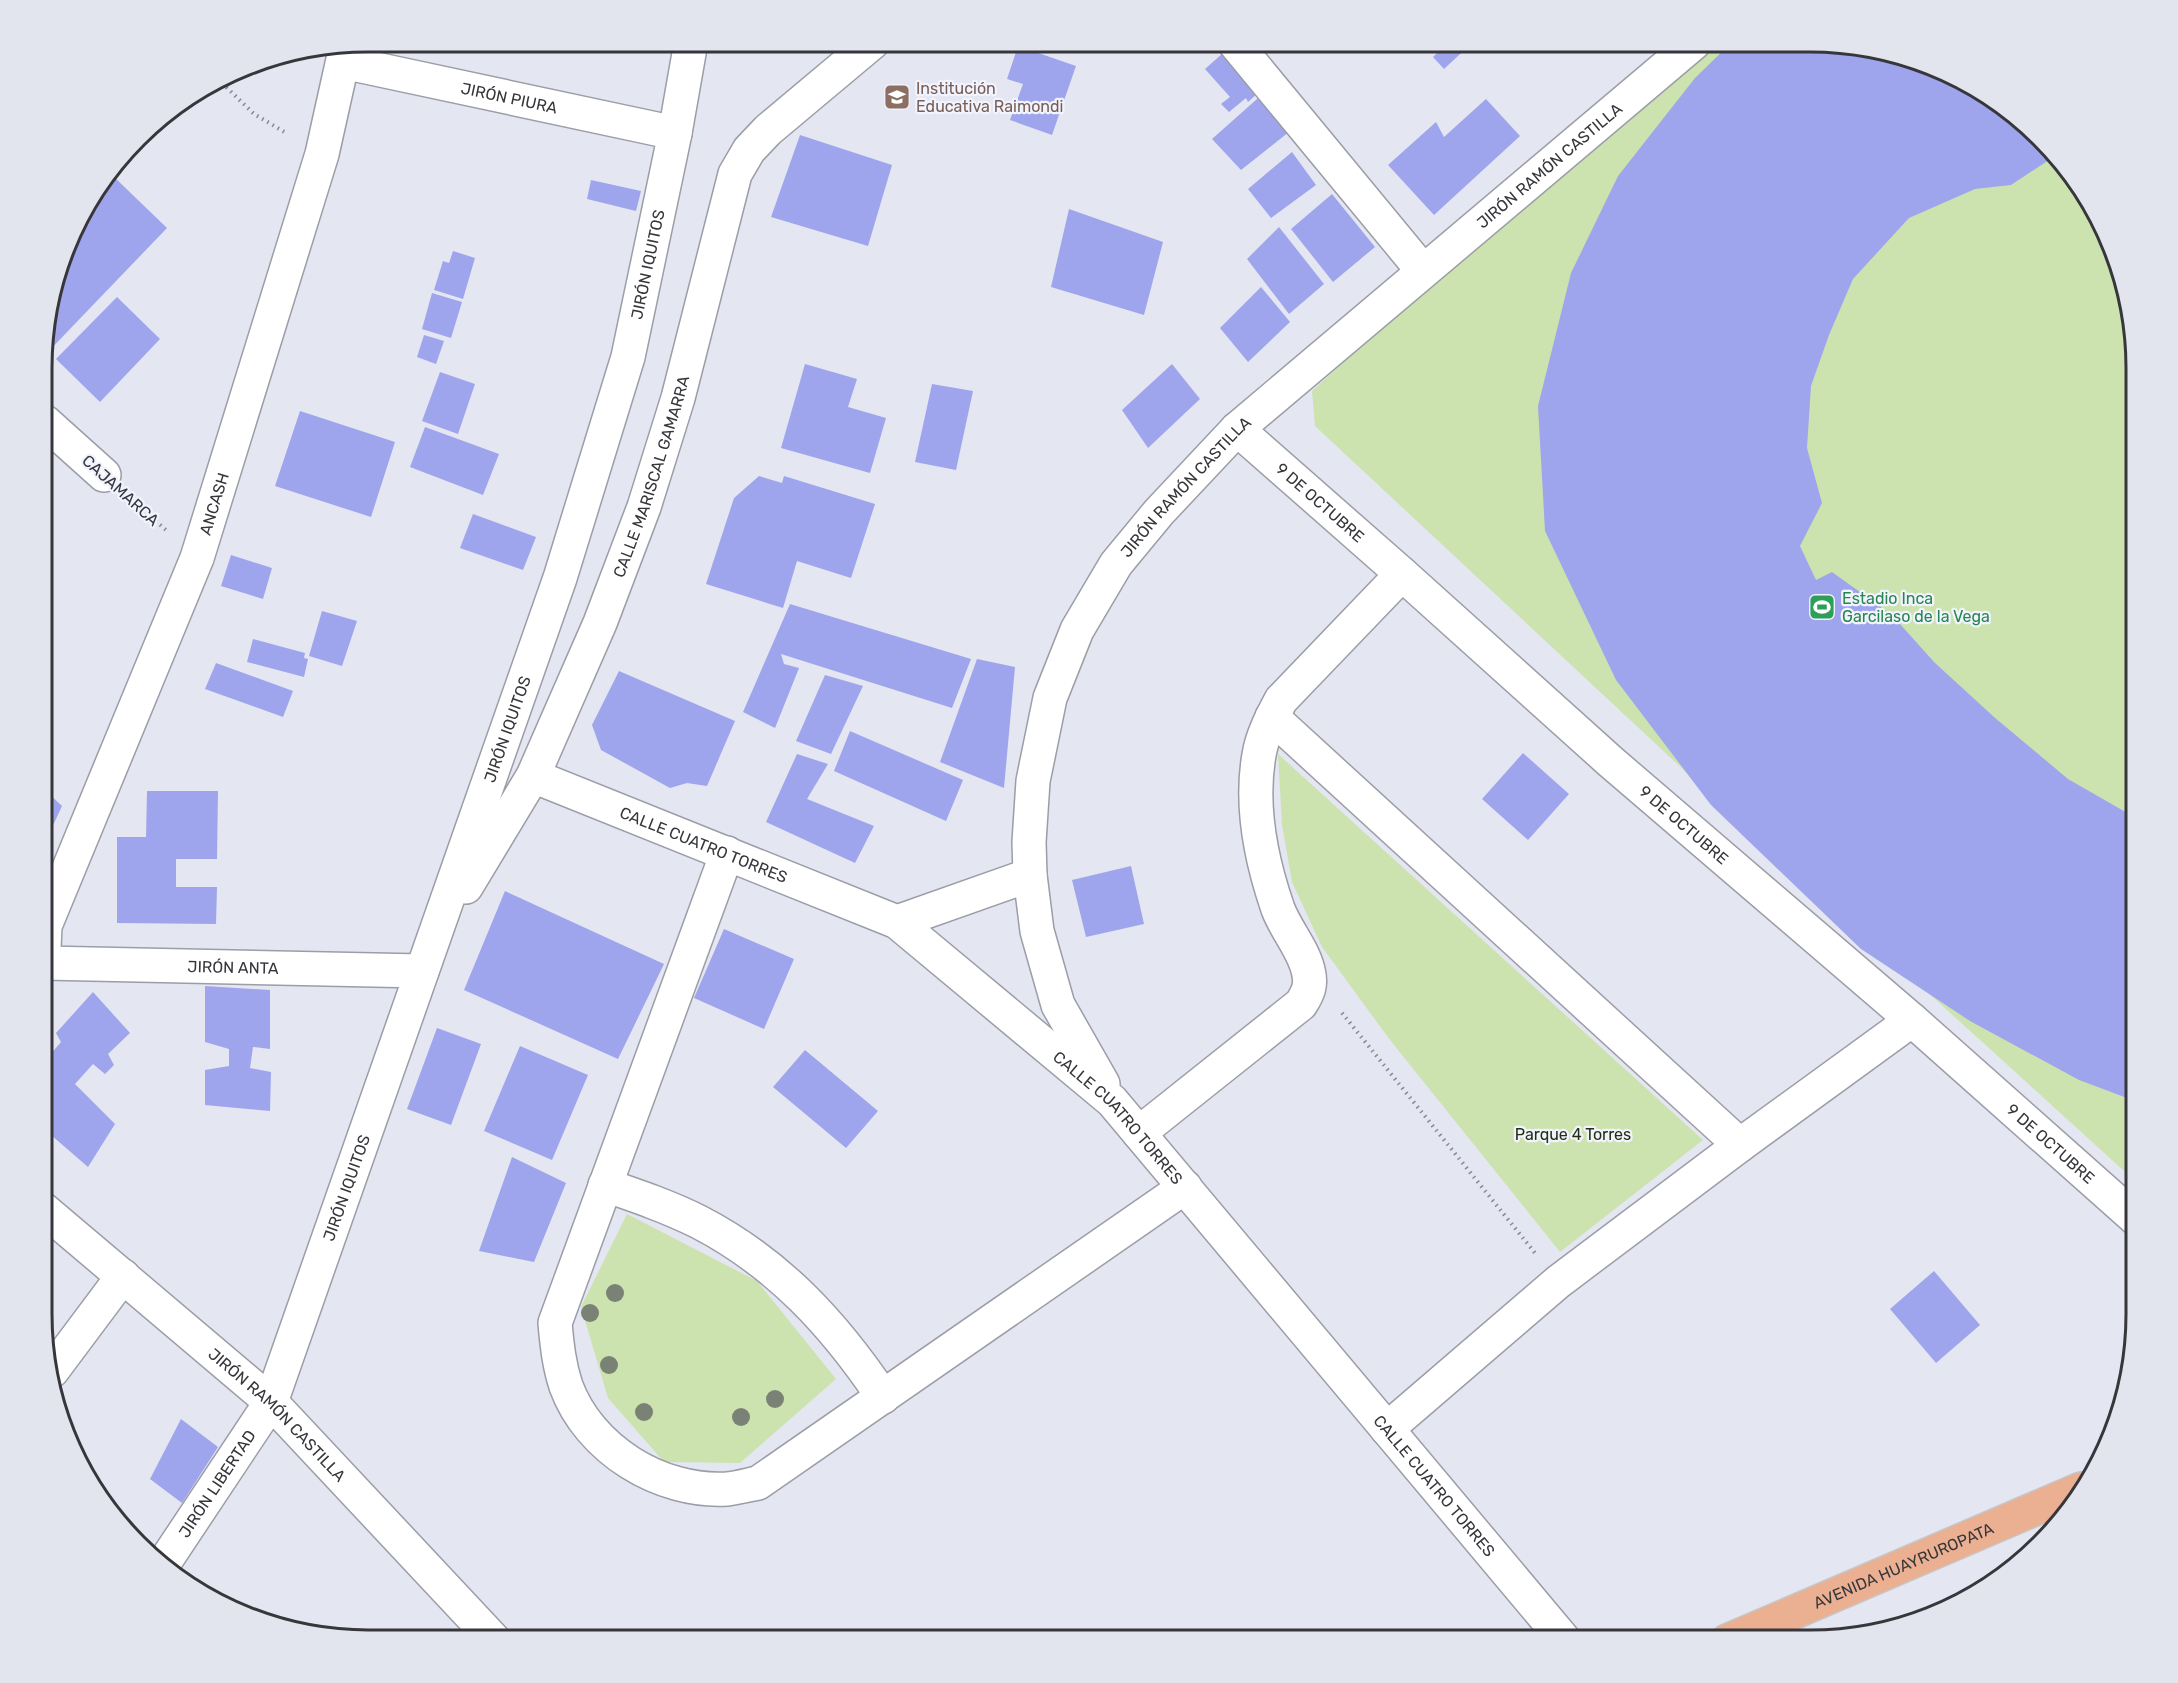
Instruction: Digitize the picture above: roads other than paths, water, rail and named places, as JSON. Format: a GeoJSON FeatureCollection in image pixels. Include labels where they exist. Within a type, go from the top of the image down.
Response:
{"type":"FeatureCollection","features":[{"type":"Feature","properties":{"kind":"main road","name":"AVENIDA HUAYRUROPATA"},"geometry":{"type":"LineString","coordinates":[[1753,1630],[2069,1494]]}},
{"type":"Feature","properties":{"kind":"street","name":"JIRÓN IQUITOS"},"geometry":{"type":"LineString","coordinates":[[271,1402],[560,578],[605,435],[628,357],[675,133],[689,52]]}},
{"type":"Feature","properties":{"kind":"street","name":"CALLE MARISCAL GAMARRA"},"geometry":{"type":"LineString","coordinates":[[436,933],[534,776],[600,623],[644,507],[678,398],[735,174],[749,150],[768,130],[861,52]]}},
{"type":"Feature","properties":{"kind":"street"},"geometry":{"type":"LineString","coordinates":[[1242,52],[1423,271]]}},
{"type":"Feature","properties":{"kind":"street","name":"JIRÓN RAMÓN CASTILLA"},"geometry":{"type":"LineString","coordinates":[[1112,1101],[1058,1005],[1037,932],[1030,875],[1029,842],[1033,781],[1050,698],[1077,630],[1116,564],[1159,512],[1237,429],[1683,52]]}},
{"type":"Feature","properties":{"kind":"street","name":"JIRÓN PIURA"},"geometry":{"type":"LineString","coordinates":[[345,54],[675,133]]}},
{"type":"Feature","properties":{"kind":"street","name":"ANCASH"},"geometry":{"type":"LineString","coordinates":[[52,909],[197,558],[322,154],[345,54]]}},
{"type":"Feature","properties":{"kind":"street","name":"CAJAMARCA"},"geometry":{"type":"LineString","coordinates":[[52,428],[104,475]]}},
{"type":"Feature","properties":{"kind":"street","name":"9 DE OCTUBRE"},"geometry":{"type":"LineString","coordinates":[[1237,429],[1611,762],[1912,1020],[2126,1210]]}},
{"type":"Feature","properties":{"kind":"street"},"geometry":{"type":"LineString","coordinates":[[1140,1133],[1301,1005],[1310,990],[1308,970],[1278,910],[1264,860],[1255,807],[1259,754],[1272,717],[1281,700],[1402,574]]}},
{"type":"Feature","properties":{"kind":"street"},"geometry":{"type":"LineString","coordinates":[[1272,717],[1740,1145]]}},
{"type":"Feature","properties":{"kind":"street","name":"CALLE CUATRO TORRES"},"geometry":{"type":"LineString","coordinates":[[534,776],[897,922],[1112,1101],[1555,1630]]}},
{"type":"Feature","properties":{"kind":"street"},"geometry":{"type":"LineString","coordinates":[[726,853],[555,1323],[558,1356],[567,1388],[583,1417],[604,1443],[630,1464],[660,1478],[692,1486],[726,1489],[758,1483],[1185,1187]]}},
{"type":"Feature","properties":{"kind":"street"},"geometry":{"type":"LineString","coordinates":[[897,922],[1030,875]]}},
{"type":"Feature","properties":{"kind":"street","name":"JIRÓN ANTA"},"geometry":{"type":"LineString","coordinates":[[52,963],[422,970]]}},
{"type":"Feature","properties":{"kind":"street"},"geometry":{"type":"LineString","coordinates":[[1387,1429],[1558,1282],[1740,1145],[1912,1020]]}},
{"type":"Feature","properties":{"kind":"street"},"geometry":{"type":"LineString","coordinates":[[605,1185],[654,1202],[700,1223],[744,1249],[785,1280],[821,1315],[854,1354],[883,1397]]}},
{"type":"Feature","properties":{"kind":"street","name":"JIRÓN RAMÓN CASTILLA"},"geometry":{"type":"LineString","coordinates":[[52,1217],[271,1402],[485,1630]]}},
{"type":"Feature","properties":{"kind":"street"},"geometry":{"type":"LineString","coordinates":[[57,1365],[123,1276]]}},
{"type":"Feature","properties":{"kind":"street","name":"JIRÓN LIBERTAD"},"geometry":{"type":"LineString","coordinates":[[167,1558],[271,1402]]}},
{"type":"Feature","properties":{"kind":"place","name":"Institución Educativa Raimondi"},"geometry":{"type":"Point","coordinates":[897,97]}},
{"type":"Feature","properties":{"kind":"place","name":"Estadio Inca Garcilaso de la Vega"},"geometry":{"type":"Point","coordinates":[1822,607]}},
{"type":"Feature","properties":{"kind":"park label","name":"Parque 4 Torres"},"geometry":{"type":"Point","coordinates":[1573,1134]}}]}
